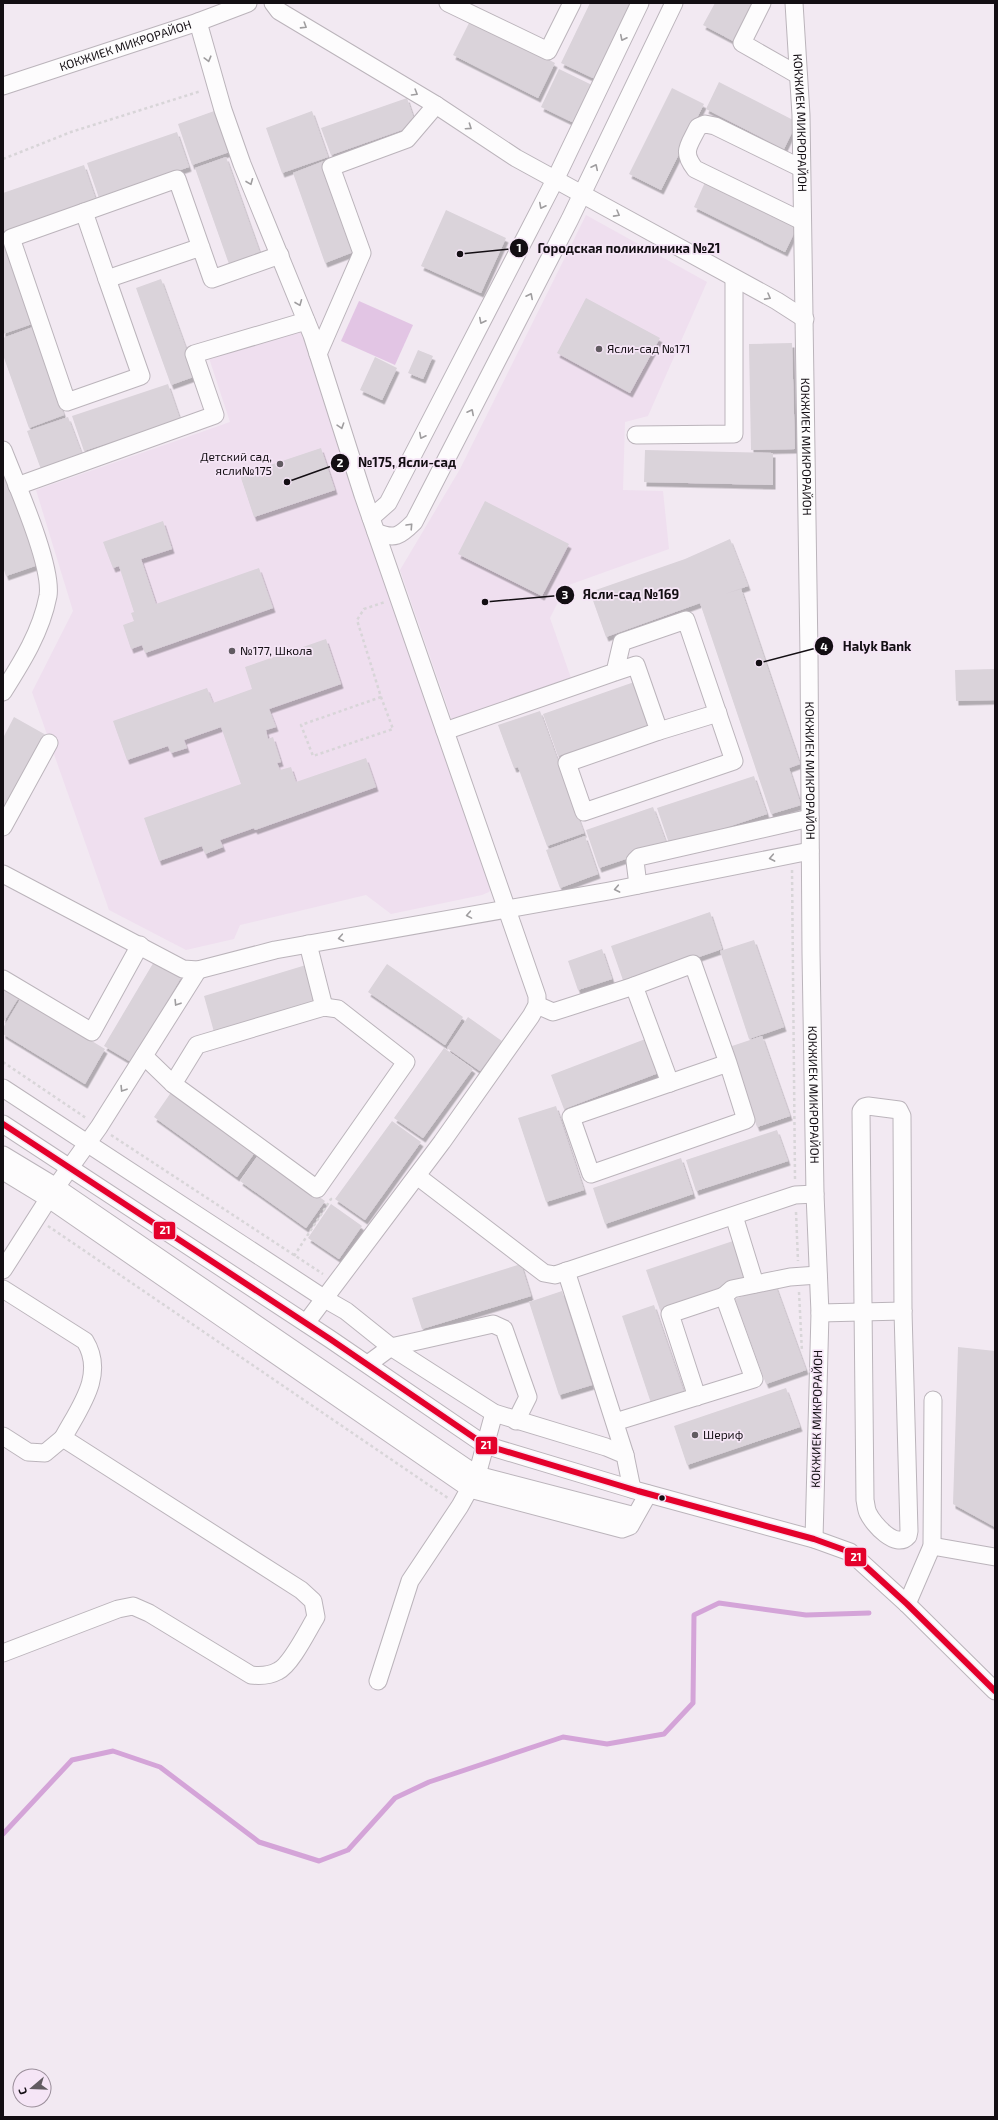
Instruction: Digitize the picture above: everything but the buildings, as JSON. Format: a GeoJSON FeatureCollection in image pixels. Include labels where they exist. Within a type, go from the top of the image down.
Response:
{"type":"FeatureCollection","features":[{"type":"Feature","properties":{"kind":"street","name":"КОКЖИЕК МИКРОРАЙОН"},"geometry":{"type":"LineString","coordinates":[[3,86],[198,22],[248,3]]}},
{"type":"Feature","properties":{"kind":"street"},"geometry":{"type":"LineString","coordinates":[[273,3],[279,10],[436,105],[516,158],[734,278],[805,319]]}},
{"type":"Feature","properties":{"kind":"street"},"geometry":{"type":"LineString","coordinates":[[448,3],[548,51],[572,3]]}},
{"type":"Feature","properties":{"kind":"street"},"geometry":{"type":"LineString","coordinates":[[373,525],[388,503],[555,180],[640,3]]}},
{"type":"Feature","properties":{"kind":"street"},"geometry":{"type":"LineString","coordinates":[[373,525],[388,537],[402,534],[414,522],[582,194],[674,3]]}},
{"type":"Feature","properties":{"kind":"street"},"geometry":{"type":"LineString","coordinates":[[762,3],[742,43],[798,75]]}},
{"type":"Feature","properties":{"kind":"street","name":"КОКЖИЕК МИКРОРАЙОН"},"geometry":{"type":"LineString","coordinates":[[794,3],[798,75],[805,319],[815,1194],[820,1313],[814,1539]]}},
{"type":"Feature","properties":{"kind":"street"},"geometry":{"type":"LineString","coordinates":[[198,22],[215,86],[242,164],[280,255],[318,354],[373,525],[537,996],[538,1005],[417,1176],[306,1323]]}},
{"type":"Feature","properties":{"kind":"street"},"geometry":{"type":"LineString","coordinates":[[318,354],[362,253],[331,167],[407,139],[436,105]]}},
{"type":"Feature","properties":{"kind":"street"},"geometry":{"type":"LineString","coordinates":[[801,168],[715,126],[705,124],[698,127],[687,149],[688,159],[696,169],[802,221]]}},
{"type":"Feature","properties":{"kind":"street"},"geometry":{"type":"LineString","coordinates":[[84,212],[141,376],[67,402],[11,238],[84,212],[177,179],[212,279],[280,255]]}},
{"type":"Feature","properties":{"kind":"street"},"geometry":{"type":"LineString","coordinates":[[107,279],[201,247]]}},
{"type":"Feature","properties":{"kind":"street"},"geometry":{"type":"LineString","coordinates":[[636,435],[734,434],[734,278]]}},
{"type":"Feature","properties":{"kind":"street"},"geometry":{"type":"LineString","coordinates":[[17,486],[216,415],[194,354],[306,321]]}},
{"type":"Feature","properties":{"kind":"street"},"geometry":{"type":"LineString","coordinates":[[3,450],[43,558],[48,594],[36,634],[3,692]]}},
{"type":"Feature","properties":{"kind":"street"},"geometry":{"type":"LineString","coordinates":[[615,672],[622,642],[686,620],[718,713],[734,761],[584,812],[567,763],[659,731],[718,713]]}},
{"type":"Feature","properties":{"kind":"street"},"geometry":{"type":"LineString","coordinates":[[445,731],[636,665],[659,731]]}},
{"type":"Feature","properties":{"kind":"street"},"geometry":{"type":"LineString","coordinates":[[3,827],[49,743]]}},
{"type":"Feature","properties":{"kind":"street"},"geometry":{"type":"LineString","coordinates":[[638,885],[635,861],[639,857],[810,818]]}},
{"type":"Feature","properties":{"kind":"street"},"geometry":{"type":"LineString","coordinates":[[3,874],[183,969],[198,970],[275,950],[638,885],[810,851]]}},
{"type":"Feature","properties":{"kind":"street"},"geometry":{"type":"LineString","coordinates":[[308,944],[324,1007]]}},
{"type":"Feature","properties":{"kind":"street"},"geometry":{"type":"LineString","coordinates":[[3,979],[92,1032],[140,945]]}},
{"type":"Feature","properties":{"kind":"street"},"geometry":{"type":"LineString","coordinates":[[538,1005],[553,1012],[634,986],[693,964],[728,1063],[746,1120],[590,1174],[571,1117],[728,1063]]}},
{"type":"Feature","properties":{"kind":"street"},"geometry":{"type":"LineString","coordinates":[[3,1270],[70,1166],[99,1127],[198,970]]}},
{"type":"Feature","properties":{"kind":"street"},"geometry":{"type":"LineString","coordinates":[[634,986],[670,1083]]}},
{"type":"Feature","properties":{"kind":"street"},"geometry":{"type":"LineString","coordinates":[[144,1056],[173,1084],[317,1189],[406,1062],[338,1009],[324,1007],[197,1046],[173,1084]]}},
{"type":"Feature","properties":{"kind":"street"},"geometry":{"type":"LineString","coordinates":[[3,1088],[87,1145],[325,1299],[346,1311],[391,1347],[494,1413],[516,1421],[606,1447],[625,1455]]}},
{"type":"Feature","properties":{"kind":"street"},"geometry":{"type":"LineString","coordinates":[[868,1106],[899,1110],[902,1116],[903,1311],[909,1531],[908,1536],[898,1541],[882,1531],[874,1523],[868,1513],[865,1500],[861,1111],[864,1107],[868,1106]]}},
{"type":"Feature","properties":{"kind":"street"},"geometry":{"type":"LineString","coordinates":[[3,1124],[70,1166],[368,1364],[485,1445],[640,1492],[814,1539],[850,1552],[907,1604],[995,1691]]}},
{"type":"Feature","properties":{"kind":"street"},"geometry":{"type":"LineString","coordinates":[[3,1155],[52,1193],[474,1482],[622,1529],[630,1526],[635,1516],[640,1492],[625,1455],[566,1271]]}},
{"type":"Feature","properties":{"kind":"street"},"geometry":{"type":"LineString","coordinates":[[3,1171],[52,1193]]}},
{"type":"Feature","properties":{"kind":"street"},"geometry":{"type":"LineString","coordinates":[[417,1176],[544,1273],[555,1275],[795,1195],[815,1194]]}},
{"type":"Feature","properties":{"kind":"street"},"geometry":{"type":"LineString","coordinates":[[734,1216],[755,1284]]}},
{"type":"Feature","properties":{"kind":"street"},"geometry":{"type":"LineString","coordinates":[[697,1397],[670,1314],[724,1296],[732,1289],[798,1276],[818,1275]]}},
{"type":"Feature","properties":{"kind":"street"},"geometry":{"type":"LineString","coordinates":[[3,1289],[85,1341],[93,1353],[94,1372],[89,1390],[63,1438],[45,1453],[28,1452],[3,1436]]}},
{"type":"Feature","properties":{"kind":"street"},"geometry":{"type":"LineString","coordinates":[[615,1422],[754,1379],[724,1296]]}},
{"type":"Feature","properties":{"kind":"street"},"geometry":{"type":"LineString","coordinates":[[820,1313],[903,1311]]}},
{"type":"Feature","properties":{"kind":"street"},"geometry":{"type":"LineString","coordinates":[[368,1364],[391,1347],[493,1324],[504,1329],[528,1397],[516,1421]]}},
{"type":"Feature","properties":{"kind":"street"},"geometry":{"type":"LineString","coordinates":[[907,1604],[932,1546],[933,1400]]}},
{"type":"Feature","properties":{"kind":"street"},"geometry":{"type":"LineString","coordinates":[[378,1681],[410,1581],[460,1506],[474,1482],[494,1413]]}},
{"type":"Feature","properties":{"kind":"street"},"geometry":{"type":"LineString","coordinates":[[3,1653],[118,1609],[133,1606],[149,1613],[251,1675],[264,1676],[280,1671],[287,1663],[316,1617],[312,1601],[301,1590],[63,1438]]}},
{"type":"Feature","properties":{"kind":"street"},"geometry":{"type":"LineString","coordinates":[[932,1546],[995,1556]]}},
{"type":"Feature","properties":{"kind":"path"},"geometry":{"type":"LineString","coordinates":[[3,159],[71,132],[215,86]]}},
{"type":"Feature","properties":{"kind":"path"},"geometry":{"type":"LineString","coordinates":[[381,697],[302,726],[313,756],[393,729],[381,697],[358,620],[364,609],[398,597]]}},
{"type":"Feature","properties":{"kind":"path"},"geometry":{"type":"LineString","coordinates":[[792,854],[795,1195],[801,1350],[803,1355],[818,1357]]}},
{"type":"Feature","properties":{"kind":"path"},"geometry":{"type":"LineString","coordinates":[[3,1062],[336,1284]]}},
{"type":"Feature","properties":{"kind":"path"},"geometry":{"type":"LineString","coordinates":[[294,1256],[332,1199],[317,1189]]}},
{"type":"Feature","properties":{"kind":"path"},"geometry":{"type":"LineString","coordinates":[[37,1218],[460,1506]]}},
{"type":"Feature","properties":{"kind":"shaded area"},"geometry":{"type":"Polygon","coordinates":[[[586,215],[707,282],[648,416],[625,422],[623,490],[663,491],[669,549],[566,586],[550,618],[571,678],[452,720],[400,570],[460,469],[586,215]]]}},
{"type":"Feature","properties":{"kind":"shaded area"},"geometry":{"type":"Polygon","coordinates":[[[359,301],[413,325],[395,365],[341,341],[359,301]]]}},
{"type":"Feature","properties":{"kind":"shaded area","name":"№177, Школа"},"geometry":{"type":"Polygon","coordinates":[[[303,327],[492,886],[489,892],[482,895],[391,914],[366,895],[240,925],[234,939],[186,950],[109,910],[32,692],[73,611],[36,490],[230,422],[209,358],[303,327]]]}},
{"type":"Feature","properties":{"kind":"waterway"},"geometry":{"type":"LineString","coordinates":[[3,1834],[72,1760],[113,1751],[160,1767],[259,1842],[319,1861],[348,1850],[395,1798],[429,1782],[563,1737],[607,1744],[664,1734],[693,1703],[694,1615],[719,1603],[806,1615],[869,1613]]}},
{"type":"Feature","properties":{"kind":"transit line","name":"21"},"geometry":{"type":"LineString","coordinates":[[3,1124],[330,1339],[485,1445],[638,1491],[814,1539],[850,1552],[907,1604],[995,1691]]}},
{"type":"Feature","properties":{"kind":"place","name":"Городская поликлиника №21"},"geometry":{"type":"Point","coordinates":[460,254]}},
{"type":"Feature","properties":{"kind":"place","name":"Ясли-сад №171"},"geometry":{"type":"Point","coordinates":[599,349]}},
{"type":"Feature","properties":{"kind":"place","name":"Детский сад, ясли№175"},"geometry":{"type":"Point","coordinates":[280,464]}},
{"type":"Feature","properties":{"kind":"place","name":"№175, Ясли-сад"},"geometry":{"type":"Point","coordinates":[287,482]}},
{"type":"Feature","properties":{"kind":"place","name":"Ясли-сад №169"},"geometry":{"type":"Point","coordinates":[485,602]}},
{"type":"Feature","properties":{"kind":"place","name":"№177, Школа"},"geometry":{"type":"Point","coordinates":[232,651]}},
{"type":"Feature","properties":{"kind":"place","name":"Halyk Bank"},"geometry":{"type":"Point","coordinates":[759,663]}},
{"type":"Feature","properties":{"kind":"place","name":"Шериф"},"geometry":{"type":"Point","coordinates":[695,1435]}}]}
